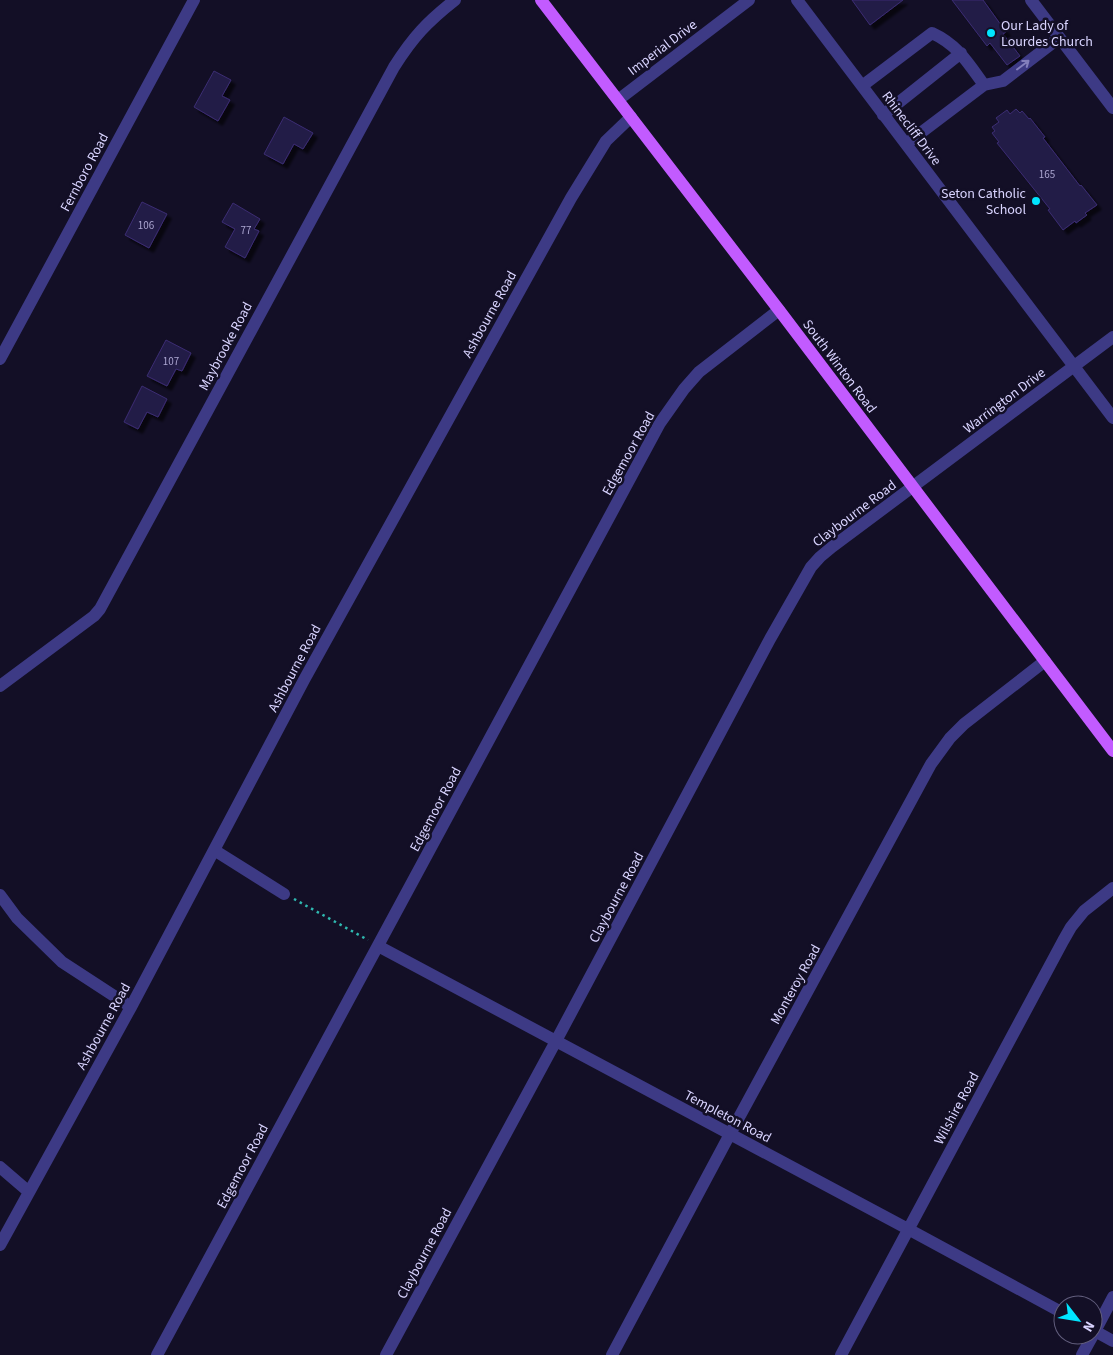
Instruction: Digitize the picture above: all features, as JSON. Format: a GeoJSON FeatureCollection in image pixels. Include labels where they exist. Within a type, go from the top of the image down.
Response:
{"type":"FeatureCollection","features":[{"type":"Feature","properties":{"kind":"main road","name":"South Winton Road"},"geometry":{"type":"LineString","coordinates":[[541,0],[779,310],[1113,751]]}},
{"type":"Feature","properties":{"kind":"street","name":"Fernboro Road"},"geometry":{"type":"LineString","coordinates":[[0,359],[194,0]]}},
{"type":"Feature","properties":{"kind":"street","name":"Maybrooke Road"},"geometry":{"type":"LineString","coordinates":[[0,686],[94,616],[100,609],[394,67],[420,30],[455,0]]}},
{"type":"Feature","properties":{"kind":"street","name":"Imperial Drive"},"geometry":{"type":"LineString","coordinates":[[618,100],[748,0]]}},
{"type":"Feature","properties":{"kind":"street","name":"Rhinecliff Drive"},"geometry":{"type":"LineString","coordinates":[[797,0],[1113,418]]}},
{"type":"Feature","properties":{"kind":"street"},"geometry":{"type":"LineString","coordinates":[[1031,0],[1113,108]]}},
{"type":"Feature","properties":{"kind":"street"},"geometry":{"type":"LineString","coordinates":[[862,86],[932,33],[945,39],[961,53],[984,85]]}},
{"type":"Feature","properties":{"kind":"street"},"geometry":{"type":"LineString","coordinates":[[906,144],[984,85],[1002,80],[1059,38]]}},
{"type":"Feature","properties":{"kind":"street"},"geometry":{"type":"LineString","coordinates":[[883,115],[961,53]]}},
{"type":"Feature","properties":{"kind":"street","name":"Ashbourne Road"},"geometry":{"type":"LineString","coordinates":[[0,1245],[130,1007],[304,680],[571,198],[606,141],[631,117]]}},
{"type":"Feature","properties":{"kind":"street","name":"Edgemoor Road"},"geometry":{"type":"LineString","coordinates":[[157,1355],[668,410],[699,372],[779,310]]}},
{"type":"Feature","properties":{"kind":"street","name":"Warrington Drive"},"geometry":{"type":"LineString","coordinates":[[913,487],[1113,337]]}},
{"type":"Feature","properties":{"kind":"street","name":"Claybourne Road"},"geometry":{"type":"LineString","coordinates":[[386,1355],[798,588],[811,567],[820,557],[913,487]]}},
{"type":"Feature","properties":{"kind":"street","name":"Monteroy Road"},"geometry":{"type":"LineString","coordinates":[[612,1355],[931,764],[942,748],[964,724],[1045,661]]}},
{"type":"Feature","properties":{"kind":"street"},"geometry":{"type":"LineString","coordinates":[[214,850],[284,894]]}},
{"type":"Feature","properties":{"kind":"street","name":"Wilshire Road"},"geometry":{"type":"LineString","coordinates":[[841,1355],[1067,934],[1084,911],[1113,888]]}},
{"type":"Feature","properties":{"kind":"street"},"geometry":{"type":"LineString","coordinates":[[0,895],[17,918],[62,962],[130,1007]]}},
{"type":"Feature","properties":{"kind":"street","name":"Templeton Road"},"geometry":{"type":"LineString","coordinates":[[378,946],[1053,1308]]}},
{"type":"Feature","properties":{"kind":"street"},"geometry":{"type":"LineString","coordinates":[[0,1167],[29,1192]]}},
{"type":"Feature","properties":{"kind":"street"},"geometry":{"type":"LineString","coordinates":[[1103,1315],[1113,1297]]}},
{"type":"Feature","properties":{"kind":"path"},"geometry":{"type":"LineString","coordinates":[[284,894],[378,946]]}},
{"type":"Feature","properties":{"kind":"building"},"geometry":{"type":"Polygon","coordinates":[[[852,0],[903,0],[870,25],[852,0]]]}},
{"type":"Feature","properties":{"kind":"building","name":"Our Lady of Lourdes Church"},"geometry":{"type":"Polygon","coordinates":[[[952,0],[983,0],[1006,32],[1003,34],[1020,56],[1007,65],[990,43],[987,46],[952,0]]]}},
{"type":"Feature","properties":{"kind":"building"},"geometry":{"type":"Polygon","coordinates":[[[214,71],[231,80],[222,96],[230,100],[218,121],[194,107],[214,71]]]}},
{"type":"Feature","properties":{"kind":"building","name":"Seton Catholic School"},"geometry":{"type":"Polygon","coordinates":[[[1016,109],[1020,113],[1022,111],[1030,118],[1045,137],[1043,138],[1097,205],[1085,213],[1087,215],[1063,230],[1048,210],[1050,209],[997,143],[999,142],[992,133],[995,131],[992,127],[999,122],[996,118],[1007,110],[1010,114],[1016,109]]]}},
{"type":"Feature","properties":{"kind":"building"},"geometry":{"type":"Polygon","coordinates":[[[284,117],[313,133],[303,149],[294,144],[283,164],[264,154],[284,117]]]}},
{"type":"Feature","properties":{"kind":"building"},"geometry":{"type":"Polygon","coordinates":[[[142,202],[167,214],[149,248],[125,235],[142,202]]]}},
{"type":"Feature","properties":{"kind":"building"},"geometry":{"type":"Polygon","coordinates":[[[233,203],[260,219],[254,229],[259,231],[245,258],[225,247],[235,229],[222,222],[233,203]]]}},
{"type":"Feature","properties":{"kind":"building"},"geometry":{"type":"Polygon","coordinates":[[[166,340],[191,353],[182,371],[176,369],[167,386],[147,376],[166,340]]]}},
{"type":"Feature","properties":{"kind":"building"},"geometry":{"type":"Polygon","coordinates":[[[142,386],[167,399],[158,417],[147,412],[138,429],[124,422],[142,386]]]}},
{"type":"Feature","properties":{"kind":"place","name":"Our Lady of Lourdes Church"},"geometry":{"type":"Point","coordinates":[991,33]}},
{"type":"Feature","properties":{"kind":"place","name":"Seton Catholic School"},"geometry":{"type":"Point","coordinates":[1036,201]}}]}
